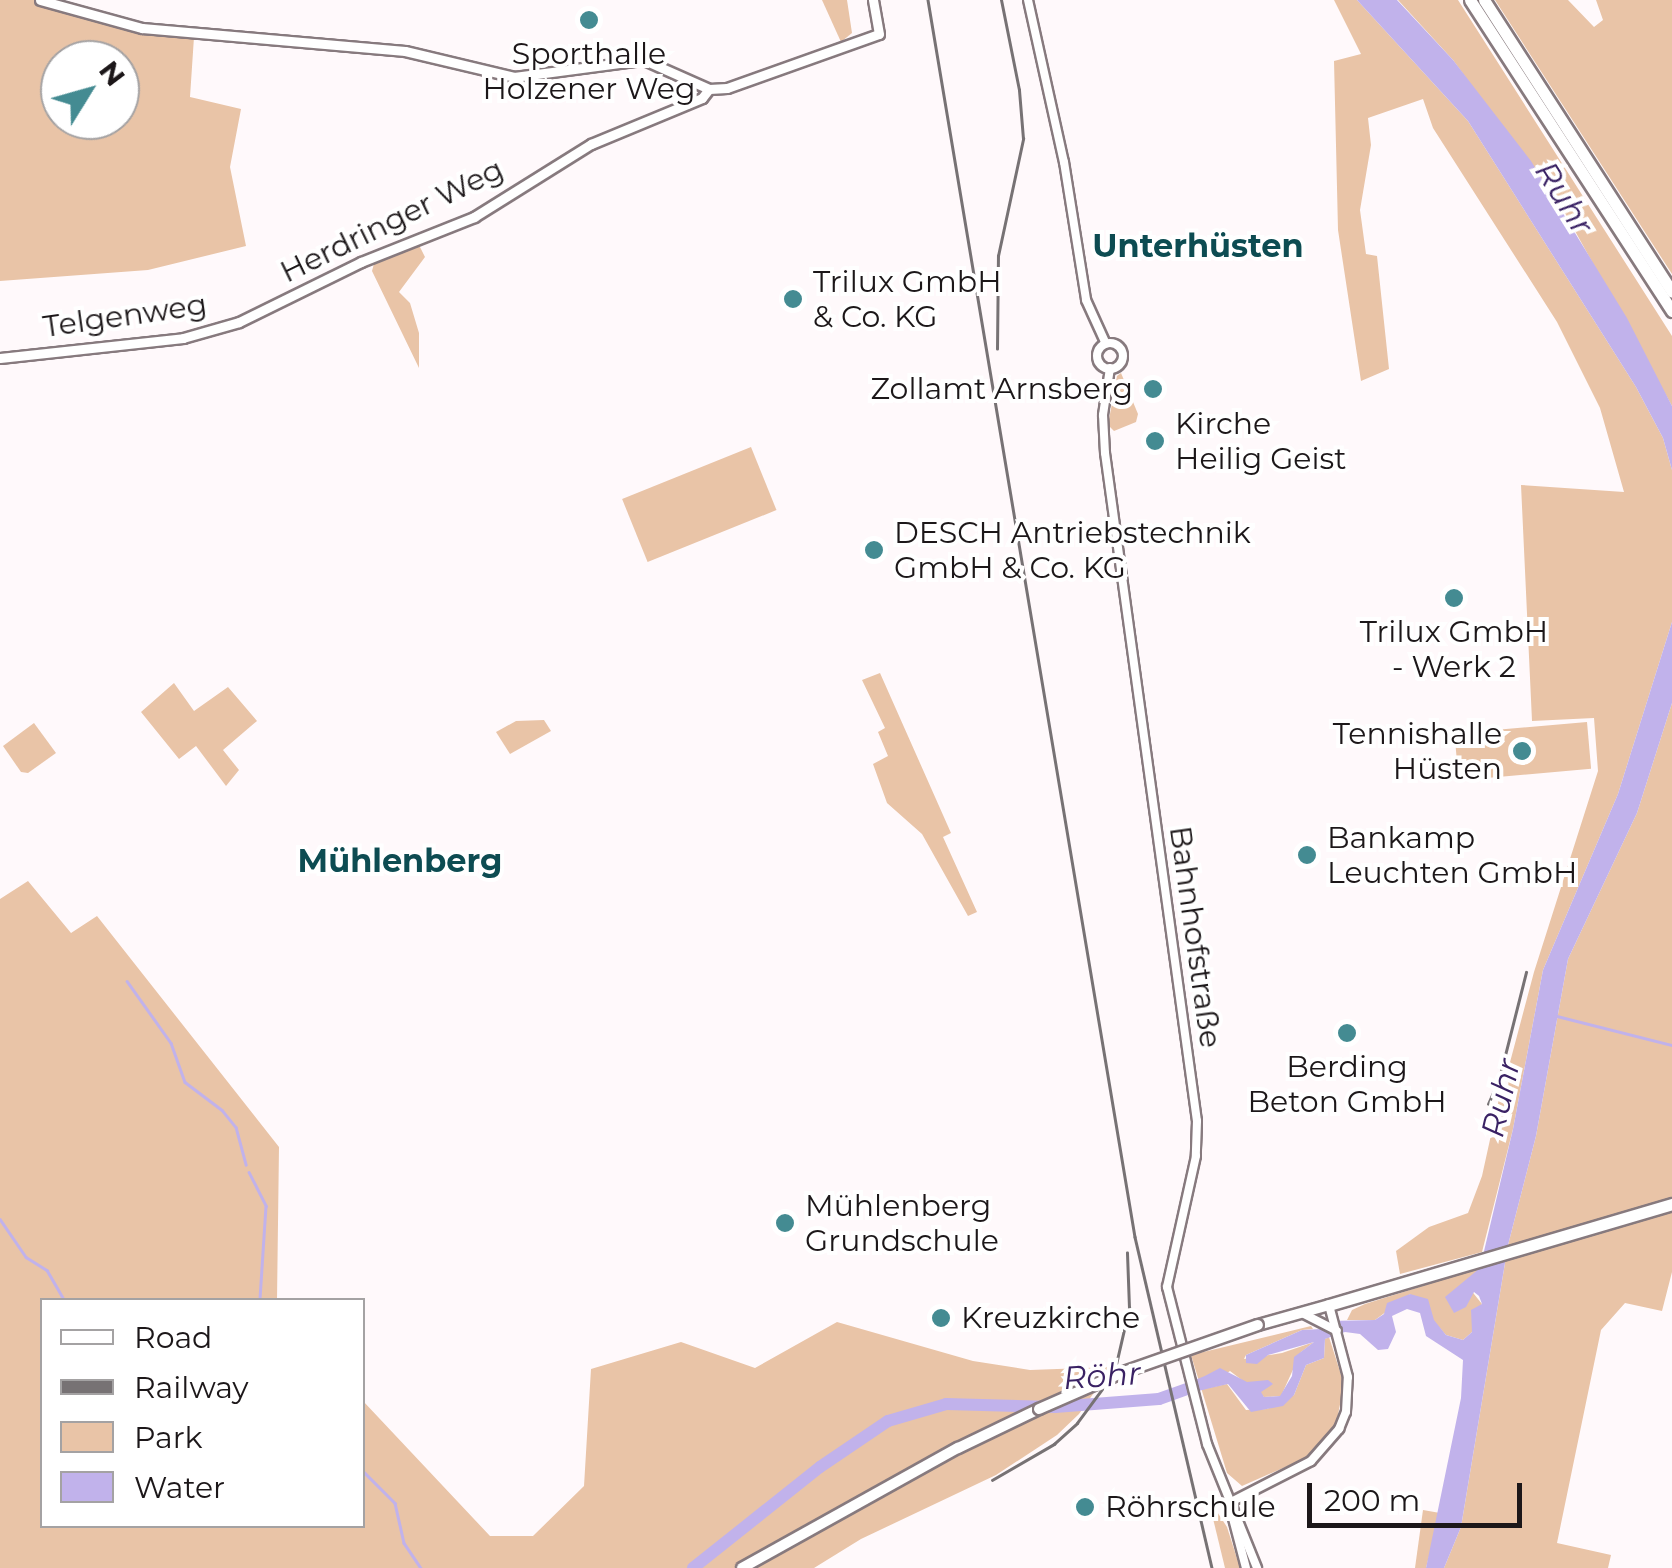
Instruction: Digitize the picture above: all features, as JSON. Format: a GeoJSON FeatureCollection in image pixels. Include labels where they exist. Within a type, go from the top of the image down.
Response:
{"type":"FeatureCollection","features":[{"type":"Feature","properties":{"kind":"highway"},"geometry":{"type":"LineString","coordinates":[[1470,0],[1672,312]]}},
{"type":"Feature","properties":{"kind":"highway"},"geometry":{"type":"LineString","coordinates":[[1484,0],[1672,292]]}},
{"type":"Feature","properties":{"kind":"highway"},"geometry":{"type":"LineString","coordinates":[[1329,1304],[1672,1204]]}},
{"type":"Feature","properties":{"kind":"main road"},"geometry":{"type":"LineString","coordinates":[[40,0],[142,28],[405,51],[514,77],[644,60],[709,89]]}},
{"type":"Feature","properties":{"kind":"main road","name":"Herdringer Weg"},"geometry":{"type":"LineString","coordinates":[[256,315],[362,262],[474,216],[592,144],[702,98],[709,89],[726,88],[879,34],[873,0]]}},
{"type":"Feature","properties":{"kind":"main road","name":"Telgenweg"},"geometry":{"type":"LineString","coordinates":[[0,358],[183,338],[256,315]]}},
{"type":"Feature","properties":{"kind":"main road"},"geometry":{"type":"LineString","coordinates":[[742,1568],[958,1448],[1121,1373],[1329,1304]]}},
{"type":"Feature","properties":{"kind":"street","name":"Bahnhofstraße"},"geometry":{"type":"LineString","coordinates":[[1028,0],[1064,162],[1086,300],[1106,344]]}},
{"type":"Feature","properties":{"kind":"street","name":"Bahnhofstraße"},"geometry":{"type":"LineString","coordinates":[[1106,344],[1097,358],[1110,368]]}},
{"type":"Feature","properties":{"kind":"street","name":"Bahnhofstraße"},"geometry":{"type":"LineString","coordinates":[[1106,344],[1115,344],[1123,354],[1120,364],[1110,368]]}},
{"type":"Feature","properties":{"kind":"street","name":"Bahnhofstraße"},"geometry":{"type":"LineString","coordinates":[[1110,368],[1103,414],[1105,453],[1197,1121],[1196,1156],[1167,1278],[1195,1403],[1257,1568]]}},
{"type":"Feature","properties":{"kind":"street"},"geometry":{"type":"LineString","coordinates":[[1229,1502],[1305,1465],[1325,1448],[1346,1412],[1348,1377],[1329,1304]]}},
{"type":"Feature","properties":{"kind":"street"},"geometry":{"type":"LineString","coordinates":[[1302,1313],[1337,1331]]}},
{"type":"Feature","properties":{"kind":"street","name":"Bahnhofstraße"},"geometry":{"type":"LineString","coordinates":[[1229,1502],[1246,1568]]}},
{"type":"Feature","properties":{"kind":"green space"},"geometry":{"type":"Polygon","coordinates":[[[0,0],[54,0],[194,37],[190,97],[241,109],[230,167],[246,246],[148,270],[0,281],[0,0]]]}},
{"type":"Feature","properties":{"kind":"green space"},"geometry":{"type":"Polygon","coordinates":[[[822,0],[847,0],[852,33],[841,42],[822,0]]]}},
{"type":"Feature","properties":{"kind":"green space"},"geometry":{"type":"Polygon","coordinates":[[[1334,0],[1357,0],[1468,121],[1636,387],[1663,438],[1672,470],[1672,622],[1618,794],[1543,970],[1513,1129],[1482,1252],[1400,1274],[1396,1251],[1429,1227],[1468,1213],[1482,1176],[1500,1094],[1508,1093],[1509,1066],[1534,972],[1598,771],[1594,718],[1532,721],[1521,485],[1624,492],[1600,408],[1557,322],[1433,128],[1423,99],[1368,118],[1371,145],[1360,210],[1366,254],[1377,256],[1389,369],[1361,381],[1338,230],[1334,61],[1361,54],[1334,0]]]}},
{"type":"Feature","properties":{"kind":"green space"},"geometry":{"type":"Polygon","coordinates":[[[1398,0],[1458,0],[1672,336],[1672,406],[1565,213],[1453,60],[1398,0]]]}},
{"type":"Feature","properties":{"kind":"green space"},"geometry":{"type":"Polygon","coordinates":[[[1495,0],[1568,0],[1594,27],[1603,20],[1596,0],[1672,0],[1672,274],[1495,0]]]}},
{"type":"Feature","properties":{"kind":"green space"},"geometry":{"type":"Polygon","coordinates":[[[419,245],[425,257],[399,292],[410,303],[419,333],[419,368],[372,271],[375,260],[419,245]]]}},
{"type":"Feature","properties":{"kind":"green space"},"geometry":{"type":"Polygon","coordinates":[[[1121,373],[1138,414],[1136,422],[1114,431],[1108,425],[1117,376],[1121,373]]]}},
{"type":"Feature","properties":{"kind":"green space"},"geometry":{"type":"Polygon","coordinates":[[[751,447],[776,510],[648,562],[622,499],[751,447]]]}},
{"type":"Feature","properties":{"kind":"green space"},"geometry":{"type":"Polygon","coordinates":[[[880,673],[951,833],[943,837],[977,912],[968,916],[922,834],[887,803],[873,764],[888,756],[878,732],[885,728],[862,680],[880,673]]]}},
{"type":"Feature","properties":{"kind":"green space"},"geometry":{"type":"Polygon","coordinates":[[[174,683],[194,711],[228,687],[257,721],[223,750],[239,770],[226,786],[196,746],[179,759],[141,712],[174,683]]]}},
{"type":"Feature","properties":{"kind":"green space"},"geometry":{"type":"Polygon","coordinates":[[[1672,703],[1672,1272],[1662,1311],[1625,1303],[1601,1330],[1557,1543],[1611,1555],[1608,1568],[1444,1568],[1461,1527],[1508,1245],[1536,1136],[1568,959],[1637,813],[1672,703]]]}},
{"type":"Feature","properties":{"kind":"green space"},"geometry":{"type":"Polygon","coordinates":[[[544,720],[551,731],[510,754],[496,732],[516,721],[544,720]]]}},
{"type":"Feature","properties":{"kind":"green space","name":"Tennishalle Hüsten"},"geometry":{"type":"Polygon","coordinates":[[[1587,722],[1591,769],[1459,780],[1455,734],[1587,722]]]}},
{"type":"Feature","properties":{"kind":"green space"},"geometry":{"type":"Polygon","coordinates":[[[34,723],[56,753],[28,773],[21,772],[3,746],[34,723]]]}},
{"type":"Feature","properties":{"kind":"green space"},"geometry":{"type":"Polygon","coordinates":[[[28,881],[71,933],[97,916],[279,1147],[277,1298],[40,1298],[40,1528],[365,1528],[365,1403],[490,1536],[533,1536],[584,1486],[591,1369],[681,1342],[755,1368],[837,1322],[973,1361],[1030,1370],[1112,1367],[1079,1414],[1057,1435],[996,1475],[861,1539],[814,1568],[0,1568],[0,899],[28,881]]]}},
{"type":"Feature","properties":{"kind":"green space"},"geometry":{"type":"Polygon","coordinates":[[[1480,1268],[1466,1284],[1482,1304],[1474,1314],[1472,1332],[1463,1340],[1446,1335],[1410,1294],[1375,1320],[1347,1320],[1352,1310],[1365,1304],[1480,1268]]]}},
{"type":"Feature","properties":{"kind":"green space"},"geometry":{"type":"Polygon","coordinates":[[[1311,1326],[1313,1329],[1302,1330],[1244,1359],[1282,1353],[1314,1342],[1301,1352],[1281,1396],[1264,1397],[1230,1371],[1203,1389],[1227,1384],[1246,1410],[1267,1409],[1294,1395],[1306,1365],[1324,1358],[1325,1339],[1329,1337],[1344,1384],[1336,1425],[1308,1457],[1242,1486],[1227,1473],[1191,1355],[1311,1326]]]}},
{"type":"Feature","properties":{"kind":"green space"},"geometry":{"type":"Polygon","coordinates":[[[1208,1498],[1227,1527],[1240,1568],[1225,1568],[1208,1498]]]}},
{"type":"Feature","properties":{"kind":"green space"},"geometry":{"type":"Polygon","coordinates":[[[1423,1510],[1440,1513],[1426,1568],[1415,1568],[1423,1510]]]}},
{"type":"Feature","properties":{"kind":"water"},"geometry":{"type":"Polygon","coordinates":[[[1357,0],[1397,0],[1453,60],[1531,161],[1627,318],[1672,406],[1672,470],[1663,438],[1636,387],[1468,121],[1357,0]]]}},
{"type":"Feature","properties":{"kind":"water"},"geometry":{"type":"Polygon","coordinates":[[[1672,622],[1672,703],[1637,813],[1568,959],[1536,1136],[1508,1245],[1461,1527],[1444,1568],[1426,1568],[1461,1398],[1463,1360],[1426,1336],[1420,1313],[1407,1309],[1392,1316],[1396,1332],[1388,1349],[1378,1350],[1360,1334],[1345,1332],[1325,1339],[1324,1358],[1306,1365],[1294,1395],[1283,1406],[1251,1412],[1228,1384],[1202,1390],[1201,1378],[1220,1368],[1247,1382],[1268,1380],[1273,1384],[1261,1392],[1264,1397],[1280,1396],[1292,1376],[1294,1357],[1314,1342],[1268,1355],[1257,1364],[1246,1363],[1246,1355],[1302,1330],[1321,1329],[1329,1321],[1375,1320],[1384,1314],[1387,1303],[1410,1294],[1428,1299],[1434,1320],[1446,1335],[1463,1340],[1472,1332],[1471,1310],[1482,1304],[1479,1296],[1474,1292],[1466,1307],[1454,1313],[1445,1297],[1480,1268],[1513,1129],[1543,970],[1618,794],[1672,622]]]}},
{"type":"Feature","properties":{"kind":"waterway"},"geometry":{"type":"LineString","coordinates":[[127,981],[171,1043],[185,1082],[222,1110],[236,1127],[246,1165]]}},
{"type":"Feature","properties":{"kind":"waterway"},"geometry":{"type":"LineString","coordinates":[[1557,1016],[1672,1045]]}},
{"type":"Feature","properties":{"kind":"waterway"},"geometry":{"type":"LineString","coordinates":[[249,1172],[266,1206],[260,1298]]}},
{"type":"Feature","properties":{"kind":"waterway"},"geometry":{"type":"LineString","coordinates":[[0,1219],[26,1257],[47,1270],[63,1298]]}},
{"type":"Feature","properties":{"kind":"waterway","name":"Röhr"},"geometry":{"type":"LineString","coordinates":[[693,1568],[820,1467],[888,1421],[946,1404],[1055,1407],[1159,1399],[1215,1379]]}},
{"type":"Feature","properties":{"kind":"waterway"},"geometry":{"type":"LineString","coordinates":[[365,1473],[395,1503],[404,1543],[421,1568]]}},
{"type":"Feature","properties":{"kind":"railway"},"geometry":{"type":"LineString","coordinates":[[928,0],[1135,1237],[1212,1568]]}},
{"type":"Feature","properties":{"kind":"railway"},"geometry":{"type":"LineString","coordinates":[[997,349],[998,256],[1023,139],[1019,90],[1001,0]]}},
{"type":"Feature","properties":{"kind":"railway"},"geometry":{"type":"LineString","coordinates":[[1488,1104],[1499,1079],[1526,972]]}},
{"type":"Feature","properties":{"kind":"railway"},"geometry":{"type":"LineString","coordinates":[[992,1480],[1054,1444],[1077,1423],[1114,1373],[1129,1308],[1127,1253]]}},
{"type":"Feature","properties":{"kind":"place","name":"Sporthalle Holzener Weg"},"geometry":{"type":"Point","coordinates":[589,20]}},
{"type":"Feature","properties":{"kind":"place","name":"Trilux GmbH & Co. KG"},"geometry":{"type":"Point","coordinates":[793,299]}},
{"type":"Feature","properties":{"kind":"place","name":"Zollamt Arnsberg"},"geometry":{"type":"Point","coordinates":[1153,389]}},
{"type":"Feature","properties":{"kind":"place","name":"Kirche Heilig Geist"},"geometry":{"type":"Point","coordinates":[1155,441]}},
{"type":"Feature","properties":{"kind":"place","name":"DESCH Antriebstechnik GmbH & Co. KG"},"geometry":{"type":"Point","coordinates":[874,550]}},
{"type":"Feature","properties":{"kind":"place","name":"Trilux GmbH - Werk 2"},"geometry":{"type":"Point","coordinates":[1454,598]}},
{"type":"Feature","properties":{"kind":"place","name":"Tennishalle Hüsten"},"geometry":{"type":"Point","coordinates":[1522,751]}},
{"type":"Feature","properties":{"kind":"place","name":"Bankamp Leuchten GmbH"},"geometry":{"type":"Point","coordinates":[1307,855]}},
{"type":"Feature","properties":{"kind":"place","name":"Berding Beton GmbH"},"geometry":{"type":"Point","coordinates":[1347,1033]}},
{"type":"Feature","properties":{"kind":"place","name":"Mühlenberg Grundschule"},"geometry":{"type":"Point","coordinates":[785,1223]}},
{"type":"Feature","properties":{"kind":"place","name":"Kreuzkirche"},"geometry":{"type":"Point","coordinates":[941,1318]}},
{"type":"Feature","properties":{"kind":"place","name":"Röhrschule"},"geometry":{"type":"Point","coordinates":[1085,1507]}},
{"type":"Feature","properties":{"kind":"district","name":"Unterhüsten"},"geometry":{"type":"Point","coordinates":[1198,246]}},
{"type":"Feature","properties":{"kind":"district","name":"Mühlenberg"},"geometry":{"type":"Point","coordinates":[400,861]}},
{"type":"Feature","properties":{"kind":"water label","name":"Ruhr"},"geometry":{"type":"Point","coordinates":[1564,198]}},
{"type":"Feature","properties":{"kind":"water label","name":"Ruhr"},"geometry":{"type":"Point","coordinates":[1501,1098]}}]}
